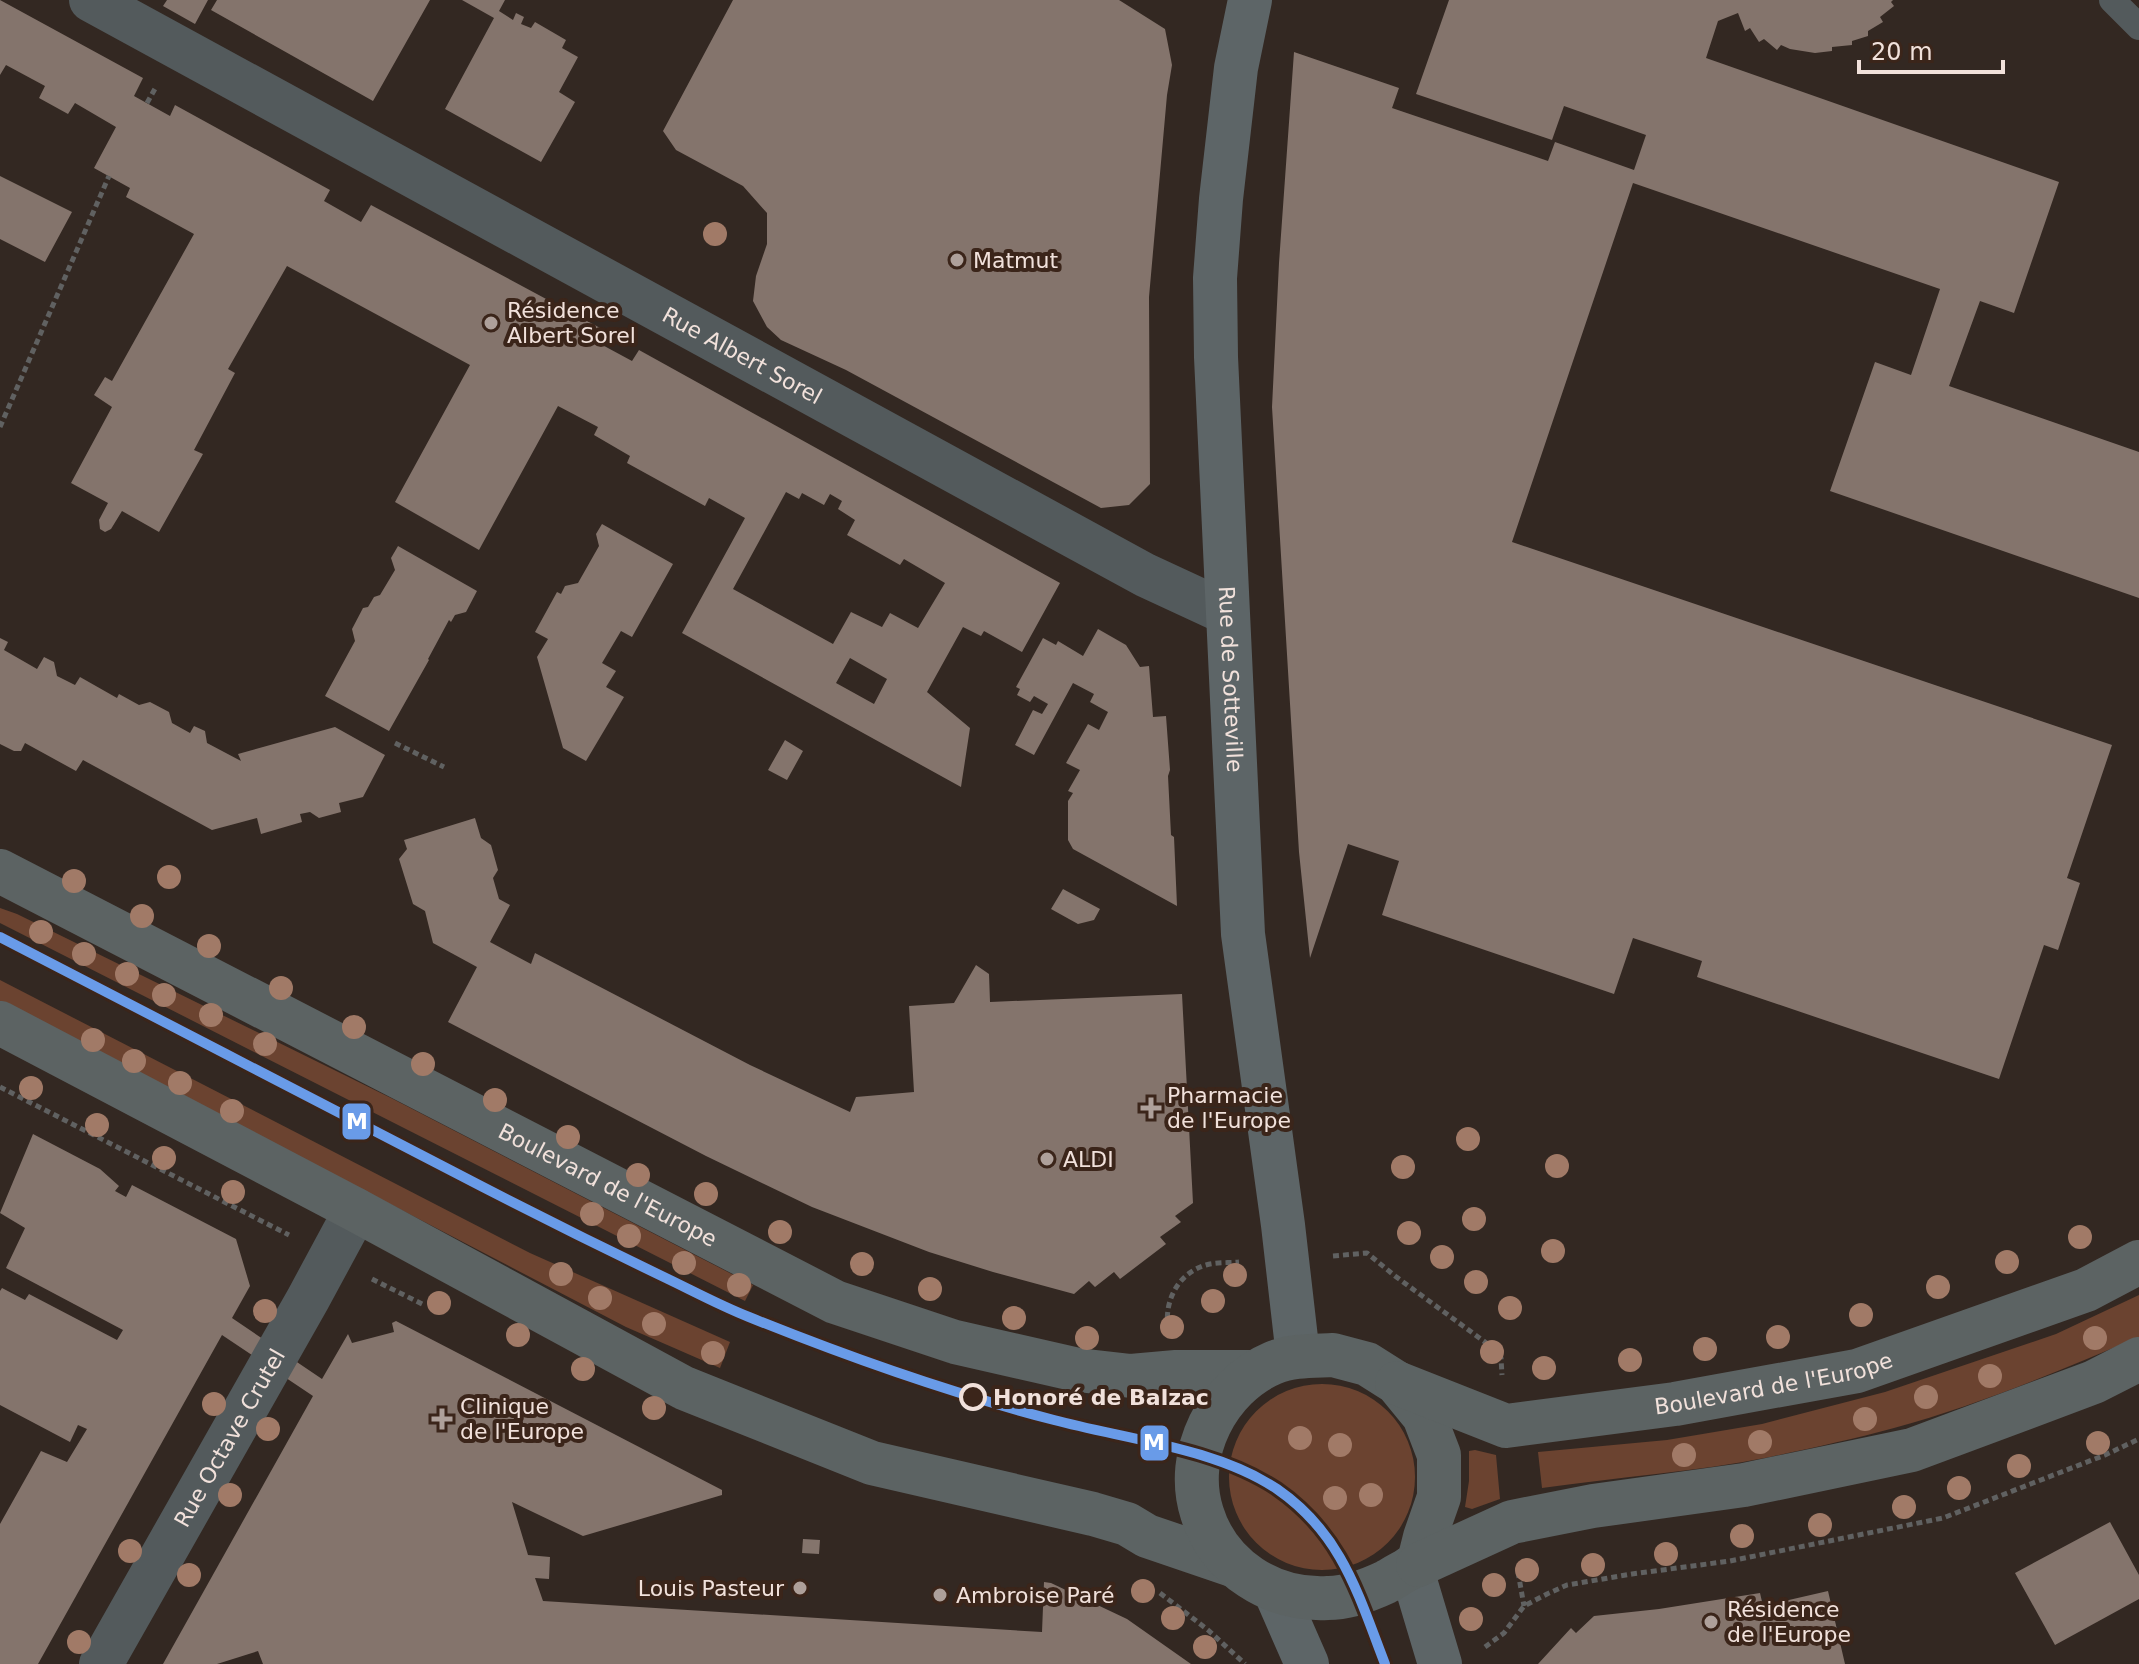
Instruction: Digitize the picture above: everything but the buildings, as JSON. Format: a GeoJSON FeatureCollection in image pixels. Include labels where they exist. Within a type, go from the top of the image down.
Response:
{"type":"FeatureCollection","features":[{"type":"Feature","properties":{"kind":"main road","name":"Boulevard de l'Europe"},"geometry":{"type":"LineString","coordinates":[[0,871],[835,1302],[955,1342],[1078,1370],[1131,1376],[1176,1372],[1255,1372]]}},
{"type":"Feature","properties":{"kind":"main road"},"geometry":{"type":"LineString","coordinates":[[0,1023],[356,1210],[684,1388],[872,1463],[1127,1524],[1147,1536],[1235,1566]]}},
{"type":"Feature","properties":{"kind":"main road","name":"Boulevard de l'Europe"},"geometry":{"type":"LineString","coordinates":[[1397,1383],[1506,1426],[1675,1404],[1857,1371],[2086,1290],[2139,1262]]}},
{"type":"Feature","properties":{"kind":"main road"},"geometry":{"type":"LineString","coordinates":[[1414,1566],[1439,1497],[1439,1455],[1424,1416],[1397,1383],[1367,1364],[1333,1355],[1298,1356],[1255,1372],[1229,1393],[1210,1421],[1200,1455],[1197,1483],[1201,1512],[1214,1541],[1235,1566],[1259,1584],[1302,1598],[1330,1598],[1357,1593],[1384,1583],[1414,1566],[1512,1522],[1593,1506],[1744,1485],[1912,1450],[2094,1382],[2139,1359]]}},
{"type":"Feature","properties":{"kind":"street","name":"Rue Albert Sorel"},"geometry":{"type":"LineString","coordinates":[[91,0],[1145,575],[1227,613]]}},
{"type":"Feature","properties":{"kind":"street","name":"Rue de Sotteville"},"geometry":{"type":"LineString","coordinates":[[1250,0],[1236,68],[1221,199],[1215,278],[1216,357],[1243,934],[1298,1356]]}},
{"type":"Feature","properties":{"kind":"street","name":"Rue Octave Crutel"},"geometry":{"type":"LineString","coordinates":[[101,1664],[356,1210]]}},
{"type":"Feature","properties":{"kind":"street"},"geometry":{"type":"LineString","coordinates":[[1414,1566],[1440,1664]]}},
{"type":"Feature","properties":{"kind":"street"},"geometry":{"type":"LineString","coordinates":[[1275,1591],[1307,1664]]}},
{"type":"Feature","properties":{"kind":"lane"},"geometry":{"type":"LineString","coordinates":[[2112,0],[2139,27]]}},
{"type":"Feature","properties":{"kind":"path"},"geometry":{"type":"LineString","coordinates":[[0,427],[109,176]]}},
{"type":"Feature","properties":{"kind":"path"},"geometry":{"type":"LineString","coordinates":[[395,743],[444,767]]}},
{"type":"Feature","properties":{"kind":"path"},"geometry":{"type":"LineString","coordinates":[[0,1087],[302,1242]]}},
{"type":"Feature","properties":{"kind":"path"},"geometry":{"type":"LineString","coordinates":[[1329,1257],[1367,1253],[1489,1345],[1501,1358]]}},
{"type":"Feature","properties":{"kind":"path"},"geometry":{"type":"LineString","coordinates":[[1169,1333],[1167,1307],[1175,1287],[1203,1265],[1237,1262]]}},
{"type":"Feature","properties":{"kind":"path"},"geometry":{"type":"LineString","coordinates":[[1481,1650],[1504,1633],[1524,1606],[1577,1583],[1730,1561],[1943,1518],[2139,1439]]}},
{"type":"Feature","properties":{"kind":"path"},"geometry":{"type":"LineString","coordinates":[[1517,1564],[1524,1606]]}},
{"type":"Feature","properties":{"kind":"shaded area"},"geometry":{"type":"Polygon","coordinates":[[[0,908],[393,1099],[753,1285],[745,1301],[0,923],[0,908]]]}},
{"type":"Feature","properties":{"kind":"shaded area"},"geometry":{"type":"Polygon","coordinates":[[[0,980],[530,1253],[730,1342],[720,1368],[626,1327],[0,1001],[0,980]]]}},
{"type":"Feature","properties":{"kind":"shaded area"},"geometry":{"type":"Polygon","coordinates":[[[2139,1295],[2139,1337],[1956,1409],[1879,1432],[1770,1457],[1542,1488],[1538,1452],[1667,1440],[1762,1424],[1885,1392],[2056,1334],[2139,1295]]]}},
{"type":"Feature","properties":{"kind":"shaded area"},"geometry":{"type":"Polygon","coordinates":[[[1322,1384],[1357,1392],[1387,1412],[1407,1442],[1415,1477],[1407,1512],[1387,1542],[1357,1562],[1322,1570],[1287,1562],[1257,1542],[1237,1512],[1229,1477],[1237,1442],[1257,1412],[1287,1392],[1322,1384]]]}},
{"type":"Feature","properties":{"kind":"shaded area"},"geometry":{"type":"Polygon","coordinates":[[[1469,1451],[1496,1455],[1500,1499],[1472,1509],[1465,1507],[1469,1451]]]}},
{"type":"Feature","properties":{"kind":"transit line","name":"M"},"geometry":{"type":"LineString","coordinates":[[0,937],[505,1199],[739,1313],[938,1386],[1054,1420],[1198,1454],[1253,1475],[1299,1507],[1318,1525],[1333,1546],[1356,1590],[1385,1664]]}},
{"type":"Feature","properties":{"kind":"place","name":"Matmut"},"geometry":{"type":"Point","coordinates":[957,260]}},
{"type":"Feature","properties":{"kind":"place","name":"Résidence Albert Sorel"},"geometry":{"type":"Point","coordinates":[491,323]}},
{"type":"Feature","properties":{"kind":"place","name":"Pharmacie de l'Europe"},"geometry":{"type":"Point","coordinates":[1151,1108]}},
{"type":"Feature","properties":{"kind":"place","name":"ALDI"},"geometry":{"type":"Point","coordinates":[1047,1159]}},
{"type":"Feature","properties":{"kind":"place","name":"Honoré de Balzac"},"geometry":{"type":"Point","coordinates":[973,1397]}},
{"type":"Feature","properties":{"kind":"place","name":"Clinique de l'Europe"},"geometry":{"type":"Point","coordinates":[442,1419]}},
{"type":"Feature","properties":{"kind":"place","name":"Louis Pasteur"},"geometry":{"type":"Point","coordinates":[800,1588]}},
{"type":"Feature","properties":{"kind":"place","name":"Ambroise Paré"},"geometry":{"type":"Point","coordinates":[940,1595]}},
{"type":"Feature","properties":{"kind":"place","name":"Résidence de l'Europe"},"geometry":{"type":"Point","coordinates":[1711,1622]}}]}
